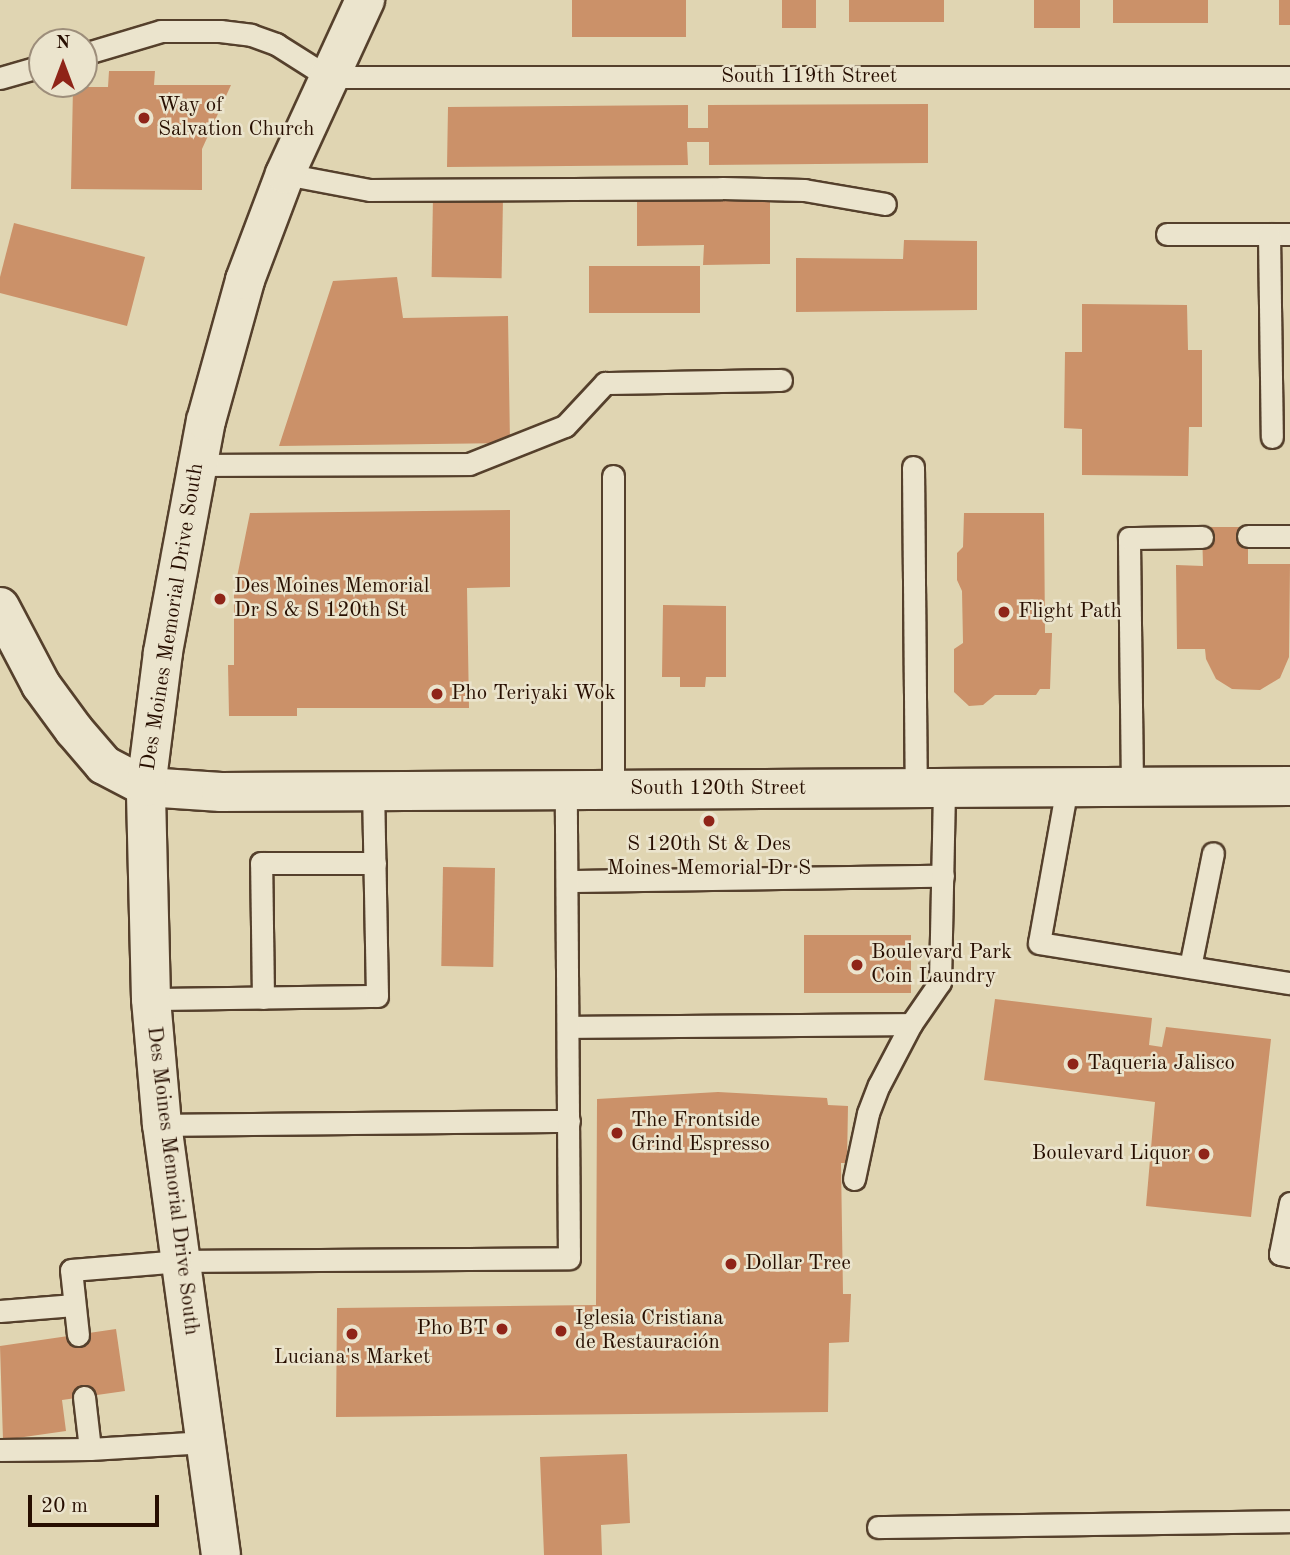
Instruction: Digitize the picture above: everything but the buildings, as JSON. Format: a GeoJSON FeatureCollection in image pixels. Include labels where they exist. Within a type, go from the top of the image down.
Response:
{"type":"FeatureCollection","features":[{"type":"Feature","properties":{"kind":"main road","name":"Des Moines Memorial Drive South"},"geometry":{"type":"LineString","coordinates":[[221,1555],[162,1125],[151,999],[146,787],[163,652],[206,421],[245,280],[285,174],[365,0]]}},
{"type":"Feature","properties":{"kind":"main road"},"geometry":{"type":"LineString","coordinates":[[0,607],[41,685],[74,730],[104,765],[146,787]]}},
{"type":"Feature","properties":{"kind":"main road","name":"South 120th Street"},"geometry":{"type":"LineString","coordinates":[[146,787],[221,792],[1290,786]]}},
{"type":"Feature","properties":{"kind":"lane"},"geometry":{"type":"LineString","coordinates":[[98,50],[162,31],[220,31],[251,35],[276,44],[328,77]]}},
{"type":"Feature","properties":{"kind":"lane"},"geometry":{"type":"LineString","coordinates":[[0,78],[28,70]]}},
{"type":"Feature","properties":{"kind":"lane","name":"South 119th Street"},"geometry":{"type":"LineString","coordinates":[[328,77],[1290,77]]}},
{"type":"Feature","properties":{"kind":"lane"},"geometry":{"type":"LineString","coordinates":[[285,174],[370,190],[791,189],[885,204]]}},
{"type":"Feature","properties":{"kind":"lane"},"geometry":{"type":"LineString","coordinates":[[1167,234],[1280,234],[1272,438]]}},
{"type":"Feature","properties":{"kind":"lane"},"geometry":{"type":"LineString","coordinates":[[198,465],[470,464],[565,426],[605,383],[781,380]]}},
{"type":"Feature","properties":{"kind":"lane"},"geometry":{"type":"LineString","coordinates":[[854,1179],[868,1113],[911,1024],[940,982],[943,876],[930,788],[913,467]]}},
{"type":"Feature","properties":{"kind":"lane"},"geometry":{"type":"LineString","coordinates":[[613,476],[613,790]]}},
{"type":"Feature","properties":{"kind":"lane"},"geometry":{"type":"LineString","coordinates":[[1248,536],[1290,536]]}},
{"type":"Feature","properties":{"kind":"lane"},"geometry":{"type":"LineString","coordinates":[[1132,787],[1129,537],[1202,537]]}},
{"type":"Feature","properties":{"kind":"lane"},"geometry":{"type":"LineString","coordinates":[[1067,787],[1039,943],[1290,983]]}},
{"type":"Feature","properties":{"kind":"lane"},"geometry":{"type":"LineString","coordinates":[[78,1335],[71,1270],[181,1261],[569,1258],[566,790]]}},
{"type":"Feature","properties":{"kind":"lane"},"geometry":{"type":"LineString","coordinates":[[151,999],[377,996],[373,791]]}},
{"type":"Feature","properties":{"kind":"lane"},"geometry":{"type":"LineString","coordinates":[[1190,967],[1213,853]]}},
{"type":"Feature","properties":{"kind":"lane"},"geometry":{"type":"LineString","coordinates":[[264,998],[261,863],[375,863]]}},
{"type":"Feature","properties":{"kind":"lane"},"geometry":{"type":"LineString","coordinates":[[566,881],[943,876]]}},
{"type":"Feature","properties":{"kind":"lane"},"geometry":{"type":"LineString","coordinates":[[568,1027],[911,1024]]}},
{"type":"Feature","properties":{"kind":"lane"},"geometry":{"type":"LineString","coordinates":[[162,1125],[569,1121]]}},
{"type":"Feature","properties":{"kind":"lane"},"geometry":{"type":"LineString","coordinates":[[1290,1203],[1280,1254],[1290,1256]]}},
{"type":"Feature","properties":{"kind":"lane"},"geometry":{"type":"LineString","coordinates":[[0,1311],[74,1305]]}},
{"type":"Feature","properties":{"kind":"lane"},"geometry":{"type":"LineString","coordinates":[[84,1397],[90,1449]]}},
{"type":"Feature","properties":{"kind":"lane"},"geometry":{"type":"LineString","coordinates":[[0,1450],[90,1449],[206,1442]]}},
{"type":"Feature","properties":{"kind":"lane"},"geometry":{"type":"LineString","coordinates":[[878,1527],[1290,1521]]}},
{"type":"Feature","properties":{"kind":"place","name":"Way of Salvation Church"},"geometry":{"type":"Point","coordinates":[144,118]}},
{"type":"Feature","properties":{"kind":"place","name":"Des Moines Memorial Dr S & S 120th St"},"geometry":{"type":"Point","coordinates":[220,599]}},
{"type":"Feature","properties":{"kind":"place","name":"Flight Path"},"geometry":{"type":"Point","coordinates":[1004,612]}},
{"type":"Feature","properties":{"kind":"place","name":"Pho Teriyaki Wok"},"geometry":{"type":"Point","coordinates":[437,694]}},
{"type":"Feature","properties":{"kind":"place","name":"S 120th St & Des Moines Memorial Dr S"},"geometry":{"type":"Point","coordinates":[709,821]}},
{"type":"Feature","properties":{"kind":"place","name":"Boulevard Park Coin Laundry"},"geometry":{"type":"Point","coordinates":[857,965]}},
{"type":"Feature","properties":{"kind":"place","name":"Taqueria Jalisco"},"geometry":{"type":"Point","coordinates":[1073,1064]}},
{"type":"Feature","properties":{"kind":"place","name":"The Frontside Grind Espresso"},"geometry":{"type":"Point","coordinates":[617,1133]}},
{"type":"Feature","properties":{"kind":"place","name":"Boulevard Liquor"},"geometry":{"type":"Point","coordinates":[1204,1154]}},
{"type":"Feature","properties":{"kind":"place","name":"Dollar Tree"},"geometry":{"type":"Point","coordinates":[731,1264]}},
{"type":"Feature","properties":{"kind":"place","name":"Pho BT"},"geometry":{"type":"Point","coordinates":[502,1329]}},
{"type":"Feature","properties":{"kind":"place","name":"Iglesia Cristiana de Restauración"},"geometry":{"type":"Point","coordinates":[561,1331]}},
{"type":"Feature","properties":{"kind":"place","name":"Luciana's Market"},"geometry":{"type":"Point","coordinates":[352,1334]}}]}
